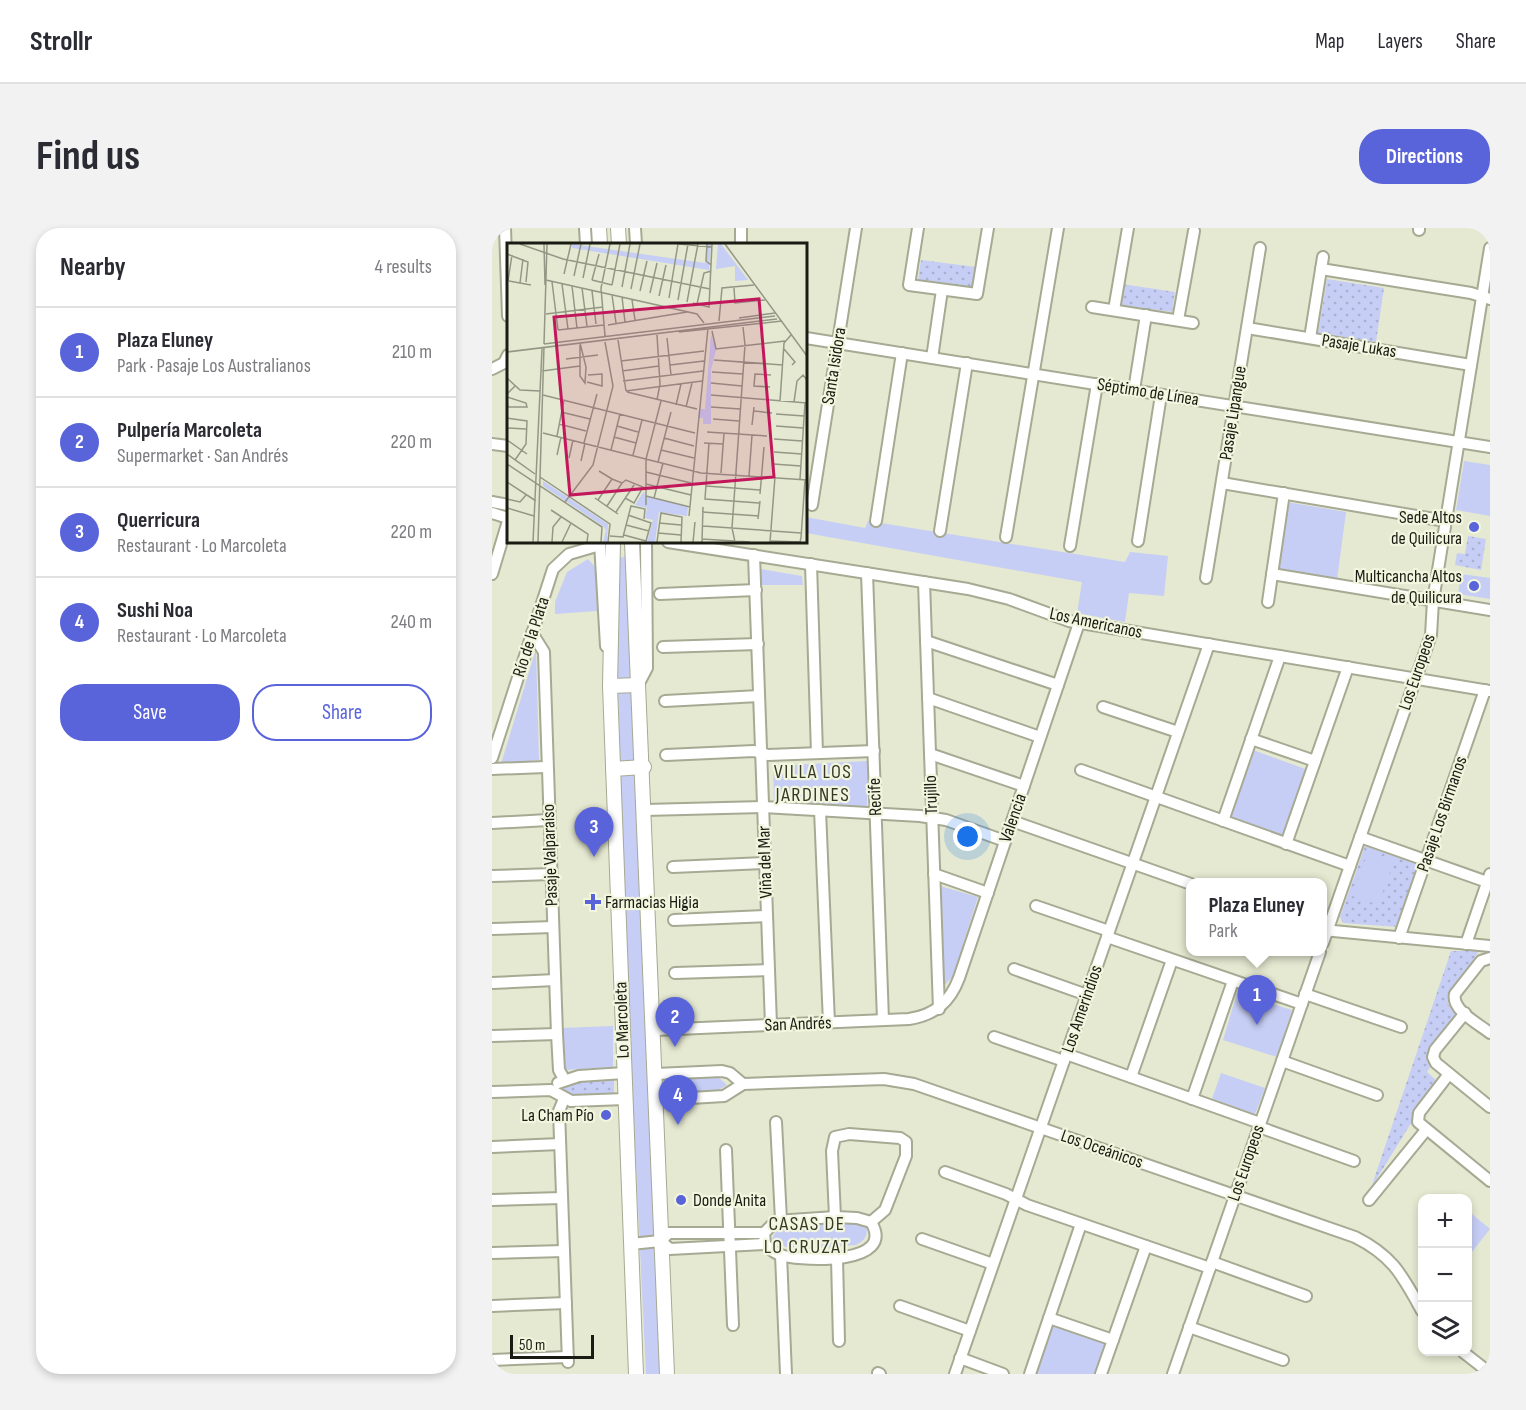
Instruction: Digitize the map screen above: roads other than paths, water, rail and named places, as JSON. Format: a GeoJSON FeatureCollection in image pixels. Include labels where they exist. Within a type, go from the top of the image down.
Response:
{"type":"FeatureCollection","features":[{"type":"Feature","properties":{"kind":"main road"},"geometry":{"type":"LineString","coordinates":[[599,228],[600,243]]}},
{"type":"Feature","properties":{"kind":"main road"},"geometry":{"type":"LineString","coordinates":[[618,228],[619,243]]}},
{"type":"Feature","properties":{"kind":"main road","name":"Lo Marcoleta"},"geometry":{"type":"LineString","coordinates":[[605,543],[612,665],[610,686],[636,1374]]}},
{"type":"Feature","properties":{"kind":"main road","name":"Lo Marcoleta"},"geometry":{"type":"LineString","coordinates":[[632,543],[644,767],[660,1242],[667,1374]]}},
{"type":"Feature","properties":{"kind":"main road"},"geometry":{"type":"LineString","coordinates":[[610,686],[638,685]]}},
{"type":"Feature","properties":{"kind":"main road"},"geometry":{"type":"LineString","coordinates":[[613,769],[644,767]]}},
{"type":"Feature","properties":{"kind":"street"},"geometry":{"type":"LineString","coordinates":[[505,228],[507,287]]}},
{"type":"Feature","properties":{"kind":"street"},"geometry":{"type":"LineString","coordinates":[[585,228],[586,243]]}},
{"type":"Feature","properties":{"kind":"street"},"geometry":{"type":"LineString","coordinates":[[635,228],[636,243]]}},
{"type":"Feature","properties":{"kind":"street"},"geometry":{"type":"LineString","coordinates":[[741,228],[742,243]]}},
{"type":"Feature","properties":{"kind":"street","name":"Santa Isidora"},"geometry":{"type":"LineString","coordinates":[[812,505],[855,228]]}},
{"type":"Feature","properties":{"kind":"street"},"geometry":{"type":"LineString","coordinates":[[918,228],[909,285],[977,294],[987,228]]}},
{"type":"Feature","properties":{"kind":"street"},"geometry":{"type":"LineString","coordinates":[[1006,537],[1058,228]]}},
{"type":"Feature","properties":{"kind":"street"},"geometry":{"type":"LineString","coordinates":[[1114,310],[1128,228]]}},
{"type":"Feature","properties":{"kind":"street"},"geometry":{"type":"LineString","coordinates":[[1178,320],[1194,231]]}},
{"type":"Feature","properties":{"kind":"street","name":"Pasaje Lipangue"},"geometry":{"type":"LineString","coordinates":[[1206,578],[1260,248]]}},
{"type":"Feature","properties":{"kind":"street","name":"Los Europeos"},"geometry":{"type":"LineString","coordinates":[[1327,926],[1431,635],[1433,601],[1458,442],[1471,365],[1486,298],[1490,248]]}},
{"type":"Feature","properties":{"kind":"street"},"geometry":{"type":"LineString","coordinates":[[1310,338],[1322,263],[1486,298]]}},
{"type":"Feature","properties":{"kind":"street"},"geometry":{"type":"LineString","coordinates":[[932,358],[942,290]]}},
{"type":"Feature","properties":{"kind":"street"},"geometry":{"type":"LineString","coordinates":[[1092,307],[1193,323]]}},
{"type":"Feature","properties":{"kind":"street"},"geometry":{"type":"LineString","coordinates":[[1134,390],[1146,315]]}},
{"type":"Feature","properties":{"kind":"street","name":"Pasaje Lukas"},"geometry":{"type":"LineString","coordinates":[[1247,328],[1471,365]]}},
{"type":"Feature","properties":{"kind":"street","name":"Séptimo de Línea"},"geometry":{"type":"LineString","coordinates":[[807,338],[1490,447]]}},
{"type":"Feature","properties":{"kind":"street"},"geometry":{"type":"LineString","coordinates":[[876,521],[902,353]]}},
{"type":"Feature","properties":{"kind":"street"},"geometry":{"type":"LineString","coordinates":[[492,369],[504,363],[507,358]]}},
{"type":"Feature","properties":{"kind":"street"},"geometry":{"type":"LineString","coordinates":[[940,531],[967,363]]}},
{"type":"Feature","properties":{"kind":"street"},"geometry":{"type":"LineString","coordinates":[[1070,546],[1097,384]]}},
{"type":"Feature","properties":{"kind":"street"},"geometry":{"type":"LineString","coordinates":[[1138,541],[1161,394]]}},
{"type":"Feature","properties":{"kind":"street"},"geometry":{"type":"LineString","coordinates":[[492,444],[507,446]]}},
{"type":"Feature","properties":{"kind":"street"},"geometry":{"type":"LineString","coordinates":[[1222,483],[1446,521]]}},
{"type":"Feature","properties":{"kind":"street"},"geometry":{"type":"LineString","coordinates":[[1268,602],[1284,494]]}},
{"type":"Feature","properties":{"kind":"street"},"geometry":{"type":"LineString","coordinates":[[492,502],[507,505]]}},
{"type":"Feature","properties":{"kind":"street"},"geometry":{"type":"LineString","coordinates":[[492,513],[507,519]]}},
{"type":"Feature","properties":{"kind":"street"},"geometry":{"type":"LineString","coordinates":[[492,573],[507,522]]}},
{"type":"Feature","properties":{"kind":"street","name":"Río de la Plata"},"geometry":{"type":"LineString","coordinates":[[492,758],[556,564],[574,551],[605,543]]}},
{"type":"Feature","properties":{"kind":"street","name":"Lo Marcoleta"},"geometry":{"type":"LineString","coordinates":[[638,685],[646,668],[646,543]]}},
{"type":"Feature","properties":{"kind":"street","name":"Los Americanos"},"geometry":{"type":"LineString","coordinates":[[675,543],[995,595],[1079,623],[1487,690]]}},
{"type":"Feature","properties":{"kind":"street","name":"Viña del Mar"},"geometry":{"type":"LineString","coordinates":[[754,555],[771,1025]]}},
{"type":"Feature","properties":{"kind":"street"},"geometry":{"type":"LineString","coordinates":[[811,564],[817,753]]}},
{"type":"Feature","properties":{"kind":"street","name":"Recife"},"geometry":{"type":"LineString","coordinates":[[867,573],[883,1020]]}},
{"type":"Feature","properties":{"kind":"street"},"geometry":{"type":"LineString","coordinates":[[1272,574],[1490,610]]}},
{"type":"Feature","properties":{"kind":"street","name":"Trujillo"},"geometry":{"type":"LineString","coordinates":[[924,582],[939,1009]]}},
{"type":"Feature","properties":{"kind":"street"},"geometry":{"type":"LineString","coordinates":[[660,594],[756,590]]}},
{"type":"Feature","properties":{"kind":"street","name":"Valencia"},"geometry":{"type":"LineString","coordinates":[[939,1009],[956,986],[1079,623]]}},
{"type":"Feature","properties":{"kind":"street","name":"Pasaje Valparaíso"},"geometry":{"type":"LineString","coordinates":[[532,633],[544,652],[546,768],[557,1034],[559,1070],[564,1079]]}},
{"type":"Feature","properties":{"kind":"street"},"geometry":{"type":"LineString","coordinates":[[926,641],[1058,685]]}},
{"type":"Feature","properties":{"kind":"street"},"geometry":{"type":"LineString","coordinates":[[663,647],[758,644]]}},
{"type":"Feature","properties":{"kind":"street","name":"Los Amerindios"},"geometry":{"type":"LineString","coordinates":[[955,1374],[1209,644]]}},
{"type":"Feature","properties":{"kind":"street"},"geometry":{"type":"LineString","coordinates":[[1223,821],[1280,656]]}},
{"type":"Feature","properties":{"kind":"street"},"geometry":{"type":"LineString","coordinates":[[1286,844],[1348,667]]}},
{"type":"Feature","properties":{"kind":"street","name":"Pasaje Los Birmanos"},"geometry":{"type":"LineString","coordinates":[[1399,938],[1487,690]]}},
{"type":"Feature","properties":{"kind":"street"},"geometry":{"type":"LineString","coordinates":[[665,701],[759,696]]}},
{"type":"Feature","properties":{"kind":"street"},"geometry":{"type":"LineString","coordinates":[[928,698],[1041,737]]}},
{"type":"Feature","properties":{"kind":"street"},"geometry":{"type":"LineString","coordinates":[[1103,707],[1178,732]]}},
{"type":"Feature","properties":{"kind":"street"},"geometry":{"type":"LineString","coordinates":[[1251,739],[1315,761]]}},
{"type":"Feature","properties":{"kind":"street"},"geometry":{"type":"LineString","coordinates":[[666,755],[754,750],[768,755],[874,751]]}},
{"type":"Feature","properties":{"kind":"street"},"geometry":{"type":"LineString","coordinates":[[930,754],[1024,786]]}},
{"type":"Feature","properties":{"kind":"street"},"geometry":{"type":"LineString","coordinates":[[492,769],[546,768]]}},
{"type":"Feature","properties":{"kind":"street"},"geometry":{"type":"LineString","coordinates":[[1081,770],[1350,866]]}},
{"type":"Feature","properties":{"kind":"street"},"geometry":{"type":"LineString","coordinates":[[645,810],[763,807],[932,817],[1005,840]]}},
{"type":"Feature","properties":{"kind":"street"},"geometry":{"type":"LineString","coordinates":[[820,810],[829,1023]]}},
{"type":"Feature","properties":{"kind":"street"},"geometry":{"type":"LineString","coordinates":[[492,823],[548,820]]}},
{"type":"Feature","properties":{"kind":"street"},"geometry":{"type":"LineString","coordinates":[[1012,821],[1186,882]]}},
{"type":"Feature","properties":{"kind":"street"},"geometry":{"type":"LineString","coordinates":[[1360,837],[1489,880],[1466,944]]}},
{"type":"Feature","properties":{"kind":"street"},"geometry":{"type":"LineString","coordinates":[[673,867],[765,862]]}},
{"type":"Feature","properties":{"kind":"street"},"geometry":{"type":"LineString","coordinates":[[492,876],[551,874]]}},
{"type":"Feature","properties":{"kind":"street"},"geometry":{"type":"LineString","coordinates":[[934,874],[988,893]]}},
{"type":"Feature","properties":{"kind":"street"},"geometry":{"type":"LineString","coordinates":[[1036,906],[1233,981],[1401,1027]]}},
{"type":"Feature","properties":{"kind":"street"},"geometry":{"type":"LineString","coordinates":[[674,920],[767,916]]}},
{"type":"Feature","properties":{"kind":"street"},"geometry":{"type":"LineString","coordinates":[[492,929],[552,927]]}},
{"type":"Feature","properties":{"kind":"street"},"geometry":{"type":"LineString","coordinates":[[1327,931],[1490,946]]}},
{"type":"Feature","properties":{"kind":"street","name":"Los Europeos"},"geometry":{"type":"LineString","coordinates":[[1173,1374],[1318,956]]}},
{"type":"Feature","properties":{"kind":"street"},"geometry":{"type":"LineString","coordinates":[[1490,958],[1481,962],[1455,994],[1455,1003],[1490,1033]]}},
{"type":"Feature","properties":{"kind":"street"},"geometry":{"type":"LineString","coordinates":[[1131,1077],[1173,960]]}},
{"type":"Feature","properties":{"kind":"street"},"geometry":{"type":"LineString","coordinates":[[1014,969],[1087,995]]}},
{"type":"Feature","properties":{"kind":"street"},"geometry":{"type":"LineString","coordinates":[[675,973],[769,970]]}},
{"type":"Feature","properties":{"kind":"street"},"geometry":{"type":"LineString","coordinates":[[492,982],[555,980]]}},
{"type":"Feature","properties":{"kind":"street"},"geometry":{"type":"LineString","coordinates":[[1192,1099],[1233,981]]}},
{"type":"Feature","properties":{"kind":"street","name":"San Andrés"},"geometry":{"type":"LineString","coordinates":[[654,1030],[918,1018],[939,1009]]}},
{"type":"Feature","properties":{"kind":"street"},"geometry":{"type":"LineString","coordinates":[[1465,1013],[1433,1053],[1436,1063],[1490,1107]]}},
{"type":"Feature","properties":{"kind":"street"},"geometry":{"type":"LineString","coordinates":[[492,1036],[557,1034]]}},
{"type":"Feature","properties":{"kind":"street"},"geometry":{"type":"LineString","coordinates":[[994,1037],[1131,1077],[1354,1161]]}},
{"type":"Feature","properties":{"kind":"street"},"geometry":{"type":"LineString","coordinates":[[1282,1061],[1377,1095]]}},
{"type":"Feature","properties":{"kind":"street","name":"Los Oceánicos"},"geometry":{"type":"LineString","coordinates":[[656,1074],[722,1071],[743,1084]]}},
{"type":"Feature","properties":{"kind":"street"},"geometry":{"type":"LineString","coordinates":[[551,1090],[564,1079],[624,1073]]}},
{"type":"Feature","properties":{"kind":"street"},"geometry":{"type":"LineString","coordinates":[[1449,1074],[1419,1113],[1418,1122],[1490,1181]]}},
{"type":"Feature","properties":{"kind":"street","name":"Los Oceánicos"},"geometry":{"type":"LineString","coordinates":[[657,1100],[724,1096],[743,1084],[894,1079],[914,1084],[1346,1233],[1377,1249],[1400,1271],[1418,1304]]}},
{"type":"Feature","properties":{"kind":"street"},"geometry":{"type":"LineString","coordinates":[[492,1092],[551,1090],[564,1099],[577,1102],[626,1099]]}},
{"type":"Feature","properties":{"kind":"street"},"geometry":{"type":"LineString","coordinates":[[492,1360],[568,1359],[559,1111],[564,1099]]}},
{"type":"Feature","properties":{"kind":"street"},"geometry":{"type":"LineString","coordinates":[[776,1122],[781,1220]]}},
{"type":"Feature","properties":{"kind":"street"},"geometry":{"type":"LineString","coordinates":[[1370,1200],[1426,1130]]}},
{"type":"Feature","properties":{"kind":"street"},"geometry":{"type":"LineString","coordinates":[[835,1217],[832,1151],[835,1137],[849,1134],[894,1136],[906,1142],[906,1156],[885,1210],[871,1222]]}},
{"type":"Feature","properties":{"kind":"street"},"geometry":{"type":"LineString","coordinates":[[492,1147],[560,1144]]}},
{"type":"Feature","properties":{"kind":"street"},"geometry":{"type":"LineString","coordinates":[[726,1150],[733,1325]]}},
{"type":"Feature","properties":{"kind":"street"},"geometry":{"type":"LineString","coordinates":[[945,1172],[1081,1224],[1306,1296]]}},
{"type":"Feature","properties":{"kind":"street"},"geometry":{"type":"LineString","coordinates":[[492,1200],[562,1198]]}},
{"type":"Feature","properties":{"kind":"street"},"geometry":{"type":"LineString","coordinates":[[660,1242],[669,1233],[730,1231],[764,1233],[781,1220],[835,1217],[858,1218],[871,1222]]}},
{"type":"Feature","properties":{"kind":"street"},"geometry":{"type":"LineString","coordinates":[[631,1244],[660,1242],[670,1249],[765,1244],[781,1255],[837,1258],[859,1256],[868,1250],[875,1235],[871,1222]]}},
{"type":"Feature","properties":{"kind":"street"},"geometry":{"type":"LineString","coordinates":[[1030,1374],[1081,1224]]}},
{"type":"Feature","properties":{"kind":"street"},"geometry":{"type":"LineString","coordinates":[[764,1233],[765,1244]]}},
{"type":"Feature","properties":{"kind":"street"},"geometry":{"type":"LineString","coordinates":[[922,1239],[993,1264]]}},
{"type":"Feature","properties":{"kind":"street"},"geometry":{"type":"LineString","coordinates":[[1101,1374],[1146,1246]]}},
{"type":"Feature","properties":{"kind":"street"},"geometry":{"type":"LineString","coordinates":[[492,1253],[564,1251]]}},
{"type":"Feature","properties":{"kind":"street"},"geometry":{"type":"LineString","coordinates":[[781,1255],[786,1374]]}},
{"type":"Feature","properties":{"kind":"street"},"geometry":{"type":"LineString","coordinates":[[837,1258],[839,1341]]}},
{"type":"Feature","properties":{"kind":"street"},"geometry":{"type":"LineString","coordinates":[[492,1306],[566,1303]]}},
{"type":"Feature","properties":{"kind":"street"},"geometry":{"type":"LineString","coordinates":[[900,1306],[970,1331]]}},
{"type":"Feature","properties":{"kind":"street"},"geometry":{"type":"LineString","coordinates":[[1049,1318],[1113,1340]]}},
{"type":"Feature","properties":{"kind":"street"},"geometry":{"type":"LineString","coordinates":[[1189,1327],[1283,1360]]}},
{"type":"Feature","properties":{"kind":"street"},"geometry":{"type":"LineString","coordinates":[[1468,1356],[1490,1373]]}},
{"type":"Feature","properties":{"kind":"street"},"geometry":{"type":"LineString","coordinates":[[960,1358],[1003,1374]]}},
{"type":"Feature","properties":{"kind":"place","name":"Sede Altos de Quilicura"},"geometry":{"type":"Point","coordinates":[1474,527]}},
{"type":"Feature","properties":{"kind":"place","name":"Multicancha Altos de Quilicura"},"geometry":{"type":"Point","coordinates":[1474,586]}},
{"type":"Feature","properties":{"kind":"place","name":"Querricura"},"geometry":{"type":"Point","coordinates":[594,857]}},
{"type":"Feature","properties":{"kind":"place","name":"Farmacias Higia"},"geometry":{"type":"Point","coordinates":[593,902]}},
{"type":"Feature","properties":{"kind":"place","name":"Plaza Eluney"},"geometry":{"type":"Point","coordinates":[1257,1025]}},
{"type":"Feature","properties":{"kind":"place","name":"Pulpería Marcoleta"},"geometry":{"type":"Point","coordinates":[675,1047]}},
{"type":"Feature","properties":{"kind":"place","name":"La Cham Pío"},"geometry":{"type":"Point","coordinates":[606,1115]}},
{"type":"Feature","properties":{"kind":"place","name":"Sushi Noa"},"geometry":{"type":"Point","coordinates":[678,1125]}},
{"type":"Feature","properties":{"kind":"place","name":"Donde Anita"},"geometry":{"type":"Point","coordinates":[681,1200]}},
{"type":"Feature","properties":{"kind":"district","name":"VILLA LOS JARDINES"},"geometry":{"type":"Point","coordinates":[813,784]}},
{"type":"Feature","properties":{"kind":"district","name":"CASAS DE LO CRUZAT"},"geometry":{"type":"Point","coordinates":[807,1236]}}]}
